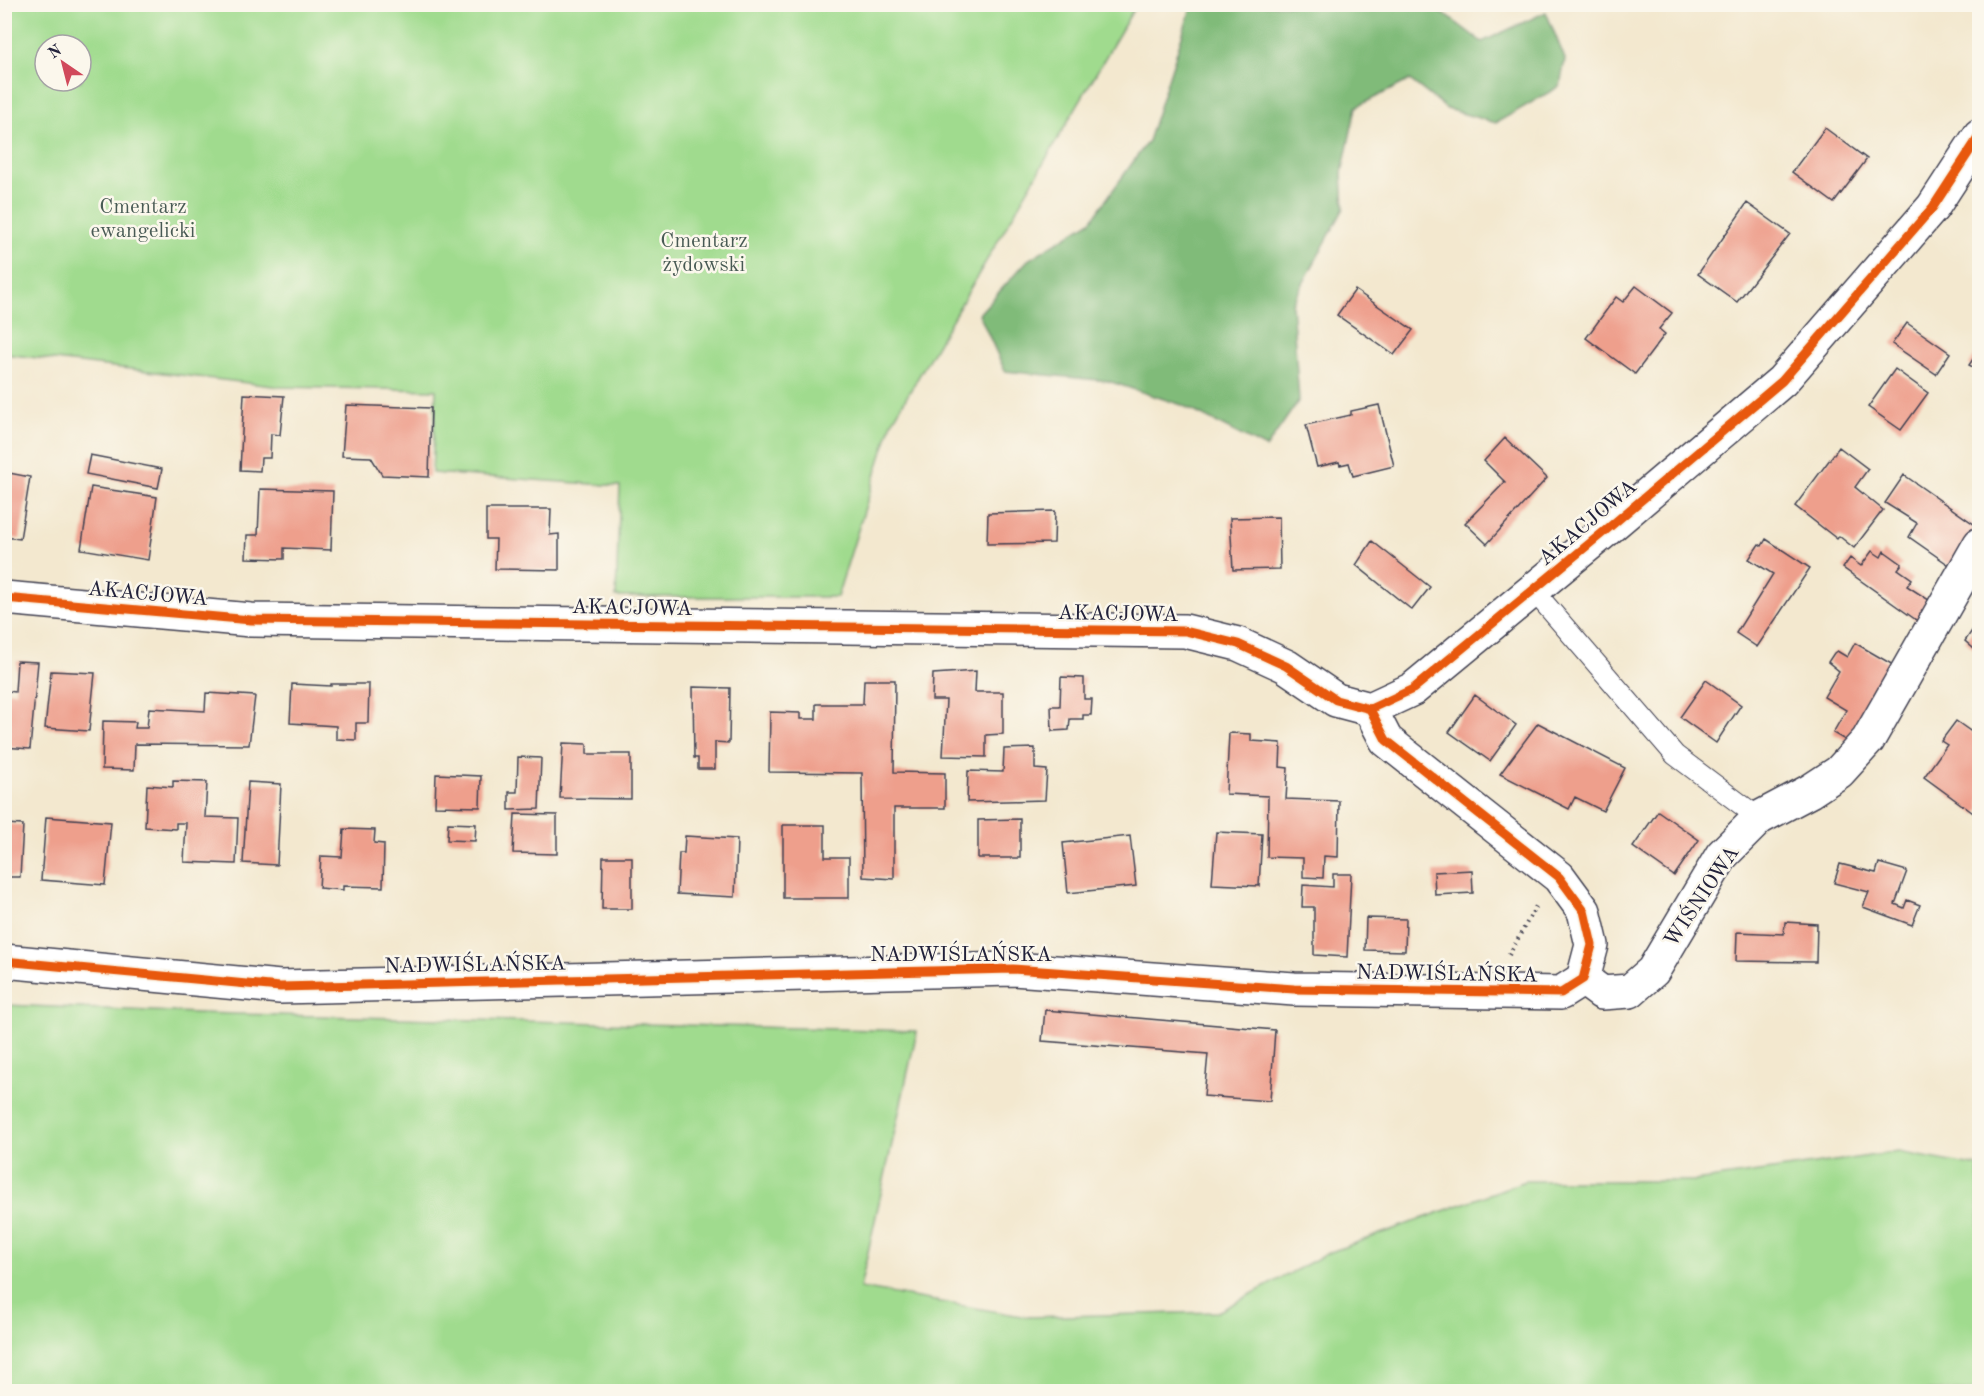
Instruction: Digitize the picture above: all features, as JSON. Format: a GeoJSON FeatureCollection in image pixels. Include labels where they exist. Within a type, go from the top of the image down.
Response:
{"type":"FeatureCollection","features":[{"type":"Feature","properties":{"kind":"street","name":"AKACJOWA"},"geometry":{"type":"LineString","coordinates":[[4,598],[251,620],[1185,631],[1238,644],[1286,666],[1336,700],[1370,709],[1413,689],[1782,381],[1933,207],[1980,135]]}},
{"type":"Feature","properties":{"kind":"street","name":"WIŚNIOWA"},"geometry":{"type":"LineString","coordinates":[[1583,980],[1602,993],[1630,991],[1653,970],[1722,855],[1760,818],[1810,791],[1839,772],[1868,740],[1980,543]]}},
{"type":"Feature","properties":{"kind":"street"},"geometry":{"type":"LineString","coordinates":[[1370,709],[1386,740],[1559,877],[1584,911],[1592,945],[1583,980]]}},
{"type":"Feature","properties":{"kind":"street","name":"NADWIŚLAŃSKA"},"geometry":{"type":"LineString","coordinates":[[4,961],[280,987],[1013,969],[1294,989],[1561,993],[1583,980]]}},
{"type":"Feature","properties":{"kind":"lane"},"geometry":{"type":"LineString","coordinates":[[1533,590],[1676,755],[1760,818]]}},
{"type":"Feature","properties":{"kind":"green space","name":"Cmentarz żydowski"},"geometry":{"type":"Polygon","coordinates":[[[5,4],[1136,4],[892,422],[837,597],[616,597],[620,486],[432,473],[436,390],[281,387],[5,354],[5,4]]]}},
{"type":"Feature","properties":{"kind":"green space"},"geometry":{"type":"Polygon","coordinates":[[[1192,5],[1428,5],[1482,42],[1546,12],[1565,59],[1560,86],[1496,123],[1447,109],[1410,80],[1356,107],[1342,173],[1344,208],[1292,304],[1299,400],[1266,448],[1182,405],[1108,381],[1005,371],[979,314],[1028,260],[1091,221],[1148,141],[1192,5]]]}},
{"type":"Feature","properties":{"kind":"green space"},"geometry":{"type":"Polygon","coordinates":[[[5,1005],[198,1013],[917,1031],[860,1288],[1027,1317],[1218,1312],[1328,1253],[1525,1181],[1695,1181],[1898,1152],[1979,1167],[1979,1391],[5,1391],[5,1005]]]}},
{"type":"Feature","properties":{"kind":"building"},"geometry":{"type":"Polygon","coordinates":[[[1825,128],[1867,159],[1834,203],[1792,172],[1825,128]]]}},
{"type":"Feature","properties":{"kind":"building"},"geometry":{"type":"Polygon","coordinates":[[[1747,203],[1790,234],[1737,302],[1698,274],[1747,203]]]}},
{"type":"Feature","properties":{"kind":"building"},"geometry":{"type":"Polygon","coordinates":[[[1636,286],[1672,313],[1659,329],[1665,334],[1635,374],[1586,338],[1616,297],[1623,302],[1636,286]]]}},
{"type":"Feature","properties":{"kind":"building"},"geometry":{"type":"Polygon","coordinates":[[[1355,290],[1413,330],[1394,355],[1337,315],[1355,290]]]}},
{"type":"Feature","properties":{"kind":"building"},"geometry":{"type":"Polygon","coordinates":[[[1907,323],[1950,353],[1936,374],[1892,344],[1907,323]]]}},
{"type":"Feature","properties":{"kind":"building"},"geometry":{"type":"Polygon","coordinates":[[[1980,349],[1980,371],[1969,365],[1980,349]]]}},
{"type":"Feature","properties":{"kind":"building"},"geometry":{"type":"Polygon","coordinates":[[[1895,369],[1928,393],[1901,430],[1868,407],[1895,369]]]}},
{"type":"Feature","properties":{"kind":"building"},"geometry":{"type":"Polygon","coordinates":[[[244,394],[284,396],[280,435],[271,434],[270,458],[261,458],[260,471],[240,470],[244,394]]]}},
{"type":"Feature","properties":{"kind":"building"},"geometry":{"type":"Polygon","coordinates":[[[346,405],[431,408],[429,477],[382,475],[371,457],[342,456],[346,405]]]}},
{"type":"Feature","properties":{"kind":"building"},"geometry":{"type":"Polygon","coordinates":[[[1379,405],[1394,466],[1353,476],[1349,463],[1340,465],[1339,462],[1317,467],[1306,425],[1351,415],[1351,411],[1379,405]]]}},
{"type":"Feature","properties":{"kind":"building"},"geometry":{"type":"Polygon","coordinates":[[[1505,438],[1547,478],[1487,544],[1465,523],[1505,482],[1484,461],[1505,438]]]}},
{"type":"Feature","properties":{"kind":"building"},"geometry":{"type":"Polygon","coordinates":[[[1839,447],[1868,469],[1855,487],[1883,510],[1854,548],[1839,536],[1837,539],[1795,506],[1839,447]]]}},
{"type":"Feature","properties":{"kind":"building"},"geometry":{"type":"Polygon","coordinates":[[[90,455],[162,469],[158,488],[86,474],[90,455]]]}},
{"type":"Feature","properties":{"kind":"building"},"geometry":{"type":"Polygon","coordinates":[[[4,472],[30,477],[20,539],[4,537],[4,472]]]}},
{"type":"Feature","properties":{"kind":"building"},"geometry":{"type":"Polygon","coordinates":[[[1904,475],[1978,527],[1952,567],[1909,537],[1917,523],[1885,503],[1904,475]]]}},
{"type":"Feature","properties":{"kind":"building"},"geometry":{"type":"Polygon","coordinates":[[[91,487],[157,497],[148,560],[81,549],[91,487]]]}},
{"type":"Feature","properties":{"kind":"building"},"geometry":{"type":"Polygon","coordinates":[[[260,489],[333,491],[331,550],[284,548],[284,559],[246,558],[247,535],[258,535],[260,489]]]}},
{"type":"Feature","properties":{"kind":"building"},"geometry":{"type":"Polygon","coordinates":[[[486,509],[551,509],[550,535],[559,534],[559,570],[495,569],[496,539],[486,539],[486,509]]]}},
{"type":"Feature","properties":{"kind":"building"},"geometry":{"type":"Polygon","coordinates":[[[1055,511],[1054,543],[987,544],[988,513],[1055,511]]]}},
{"type":"Feature","properties":{"kind":"building"},"geometry":{"type":"Polygon","coordinates":[[[1279,517],[1280,569],[1233,570],[1230,518],[1279,517]]]}},
{"type":"Feature","properties":{"kind":"building"},"geometry":{"type":"Polygon","coordinates":[[[1766,539],[1810,568],[1757,647],[1736,633],[1773,574],[1749,559],[1759,544],[1762,546],[1766,539]]]}},
{"type":"Feature","properties":{"kind":"building"},"geometry":{"type":"Polygon","coordinates":[[[1372,541],[1430,587],[1412,610],[1356,565],[1372,541]]]}},
{"type":"Feature","properties":{"kind":"building"},"geometry":{"type":"Polygon","coordinates":[[[1872,551],[1881,557],[1884,551],[1902,564],[1898,569],[1912,579],[1907,586],[1932,602],[1919,622],[1843,568],[1850,558],[1861,566],[1872,551]]]}},
{"type":"Feature","properties":{"kind":"building"},"geometry":{"type":"Polygon","coordinates":[[[1980,619],[1980,654],[1965,641],[1980,619]]]}},
{"type":"Feature","properties":{"kind":"building"},"geometry":{"type":"Polygon","coordinates":[[[1855,643],[1895,666],[1850,743],[1833,733],[1846,710],[1824,697],[1839,671],[1828,662],[1837,651],[1847,657],[1855,643]]]}},
{"type":"Feature","properties":{"kind":"building"},"geometry":{"type":"Polygon","coordinates":[[[17,661],[38,662],[30,749],[4,747],[8,691],[15,692],[17,661]]]}},
{"type":"Feature","properties":{"kind":"building"},"geometry":{"type":"Polygon","coordinates":[[[51,671],[95,673],[89,731],[45,728],[51,671]]]}},
{"type":"Feature","properties":{"kind":"building"},"geometry":{"type":"Polygon","coordinates":[[[976,671],[975,692],[1003,692],[1003,734],[986,735],[986,757],[943,756],[946,700],[932,700],[933,674],[976,671]]]}},
{"type":"Feature","properties":{"kind":"building"},"geometry":{"type":"Polygon","coordinates":[[[1061,677],[1084,678],[1084,699],[1092,699],[1091,715],[1083,715],[1083,719],[1070,719],[1069,730],[1052,731],[1051,706],[1060,706],[1061,677]]]}},
{"type":"Feature","properties":{"kind":"building"},"geometry":{"type":"Polygon","coordinates":[[[864,680],[895,680],[894,772],[945,773],[945,808],[894,808],[894,879],[863,877],[862,773],[769,772],[770,712],[800,713],[800,719],[816,719],[816,704],[863,704],[864,680]]]}},
{"type":"Feature","properties":{"kind":"building"},"geometry":{"type":"Polygon","coordinates":[[[1706,680],[1741,705],[1716,743],[1680,717],[1706,680]]]}},
{"type":"Feature","properties":{"kind":"building"},"geometry":{"type":"Polygon","coordinates":[[[292,684],[331,686],[331,684],[369,684],[368,723],[356,723],[356,740],[336,739],[336,726],[290,723],[292,684]]]}},
{"type":"Feature","properties":{"kind":"building"},"geometry":{"type":"Polygon","coordinates":[[[693,687],[730,688],[729,743],[715,742],[715,769],[698,769],[698,758],[694,758],[693,687]]]}},
{"type":"Feature","properties":{"kind":"building"},"geometry":{"type":"Polygon","coordinates":[[[206,693],[255,696],[249,745],[135,744],[134,770],[102,769],[103,721],[136,722],[135,728],[147,728],[149,708],[205,711],[206,693]]]}},
{"type":"Feature","properties":{"kind":"building"},"geometry":{"type":"Polygon","coordinates":[[[1475,695],[1516,725],[1490,761],[1449,732],[1475,695]]]}},
{"type":"Feature","properties":{"kind":"building"},"geometry":{"type":"Polygon","coordinates":[[[1956,721],[1980,738],[1980,810],[1976,815],[1924,777],[1947,745],[1941,741],[1956,721]]]}},
{"type":"Feature","properties":{"kind":"building"},"geometry":{"type":"Polygon","coordinates":[[[1538,723],[1625,768],[1603,811],[1575,797],[1569,809],[1500,774],[1538,723]]]}},
{"type":"Feature","properties":{"kind":"building"},"geometry":{"type":"Polygon","coordinates":[[[1229,733],[1251,734],[1251,741],[1281,743],[1280,767],[1288,768],[1286,799],[1339,801],[1338,857],[1324,856],[1323,878],[1303,877],[1303,858],[1267,857],[1268,796],[1226,794],[1229,733]]]}},
{"type":"Feature","properties":{"kind":"building"},"geometry":{"type":"Polygon","coordinates":[[[563,743],[587,744],[587,754],[631,754],[631,799],[560,798],[563,743]]]}},
{"type":"Feature","properties":{"kind":"building"},"geometry":{"type":"Polygon","coordinates":[[[1035,748],[1035,769],[1047,770],[1045,800],[967,802],[968,771],[1003,772],[1004,749],[1035,748]]]}},
{"type":"Feature","properties":{"kind":"building"},"geometry":{"type":"Polygon","coordinates":[[[518,757],[541,758],[539,809],[509,810],[509,792],[517,792],[518,757]]]}},
{"type":"Feature","properties":{"kind":"building"},"geometry":{"type":"Polygon","coordinates":[[[436,774],[481,776],[480,807],[435,806],[436,774]]]}},
{"type":"Feature","properties":{"kind":"building"},"geometry":{"type":"Polygon","coordinates":[[[173,781],[207,782],[205,817],[238,818],[236,864],[184,862],[186,823],[176,823],[176,829],[145,827],[147,785],[173,787],[173,781]]]}},
{"type":"Feature","properties":{"kind":"building"},"geometry":{"type":"Polygon","coordinates":[[[248,782],[281,784],[277,865],[243,863],[248,782]]]}},
{"type":"Feature","properties":{"kind":"building"},"geometry":{"type":"Polygon","coordinates":[[[1658,811],[1699,840],[1674,876],[1633,847],[1658,811]]]}},
{"type":"Feature","properties":{"kind":"building"},"geometry":{"type":"Polygon","coordinates":[[[515,814],[557,815],[557,854],[513,853],[515,814]]]}},
{"type":"Feature","properties":{"kind":"building"},"geometry":{"type":"Polygon","coordinates":[[[46,817],[111,822],[105,885],[41,880],[46,817]]]}},
{"type":"Feature","properties":{"kind":"building"},"geometry":{"type":"Polygon","coordinates":[[[1020,819],[1020,858],[978,858],[978,820],[1020,819]]]}},
{"type":"Feature","properties":{"kind":"building"},"geometry":{"type":"Polygon","coordinates":[[[448,823],[476,824],[475,841],[447,840],[448,823]]]}},
{"type":"Feature","properties":{"kind":"building"},"geometry":{"type":"Polygon","coordinates":[[[4,824],[23,825],[20,877],[4,877],[4,824]]]}},
{"type":"Feature","properties":{"kind":"building"},"geometry":{"type":"Polygon","coordinates":[[[783,825],[825,825],[825,857],[849,857],[849,898],[783,898],[783,825]]]}},
{"type":"Feature","properties":{"kind":"building"},"geometry":{"type":"Polygon","coordinates":[[[344,829],[375,830],[374,843],[384,844],[383,887],[343,886],[343,890],[319,888],[321,856],[342,857],[344,829]]]}},
{"type":"Feature","properties":{"kind":"building"},"geometry":{"type":"Polygon","coordinates":[[[1216,832],[1262,834],[1259,886],[1212,884],[1216,832]]]}},
{"type":"Feature","properties":{"kind":"building"},"geometry":{"type":"Polygon","coordinates":[[[685,836],[737,839],[735,897],[677,894],[679,853],[684,853],[685,836]]]}},
{"type":"Feature","properties":{"kind":"building"},"geometry":{"type":"Polygon","coordinates":[[[1130,836],[1136,886],[1068,893],[1063,843],[1130,836]]]}},
{"type":"Feature","properties":{"kind":"building"},"geometry":{"type":"Polygon","coordinates":[[[603,857],[632,857],[632,909],[602,909],[603,857]]]}},
{"type":"Feature","properties":{"kind":"building"},"geometry":{"type":"Polygon","coordinates":[[[1879,863],[1907,871],[1895,904],[1904,908],[1907,900],[1920,905],[1912,925],[1863,907],[1869,892],[1834,883],[1840,864],[1876,873],[1879,863]]]}},
{"type":"Feature","properties":{"kind":"building"},"geometry":{"type":"Polygon","coordinates":[[[1472,870],[1473,893],[1435,895],[1434,872],[1472,870]]]}},
{"type":"Feature","properties":{"kind":"building"},"geometry":{"type":"Polygon","coordinates":[[[1333,874],[1351,874],[1347,957],[1314,955],[1314,907],[1302,907],[1303,885],[1333,887],[1333,874]]]}},
{"type":"Feature","properties":{"kind":"building"},"geometry":{"type":"Polygon","coordinates":[[[1366,918],[1406,919],[1405,951],[1365,950],[1366,918]]]}},
{"type":"Feature","properties":{"kind":"building"},"geometry":{"type":"Polygon","coordinates":[[[1785,922],[1817,924],[1816,962],[1736,961],[1737,932],[1784,934],[1785,922]]]}},
{"type":"Feature","properties":{"kind":"building"},"geometry":{"type":"Polygon","coordinates":[[[1045,1010],[1275,1030],[1270,1101],[1204,1096],[1208,1054],[1042,1041],[1045,1010]]]}},
{"type":"Feature","properties":{"kind":"cycle path"},"geometry":{"type":"LineString","coordinates":[[4,598],[251,620],[1185,631],[1238,644],[1286,666],[1336,700],[1370,709],[1413,689],[1782,381],[1933,207],[1980,135]]}},
{"type":"Feature","properties":{"kind":"cycle path"},"geometry":{"type":"LineString","coordinates":[[4,961],[280,987],[1013,969],[1294,989],[1561,993],[1583,979],[1592,945],[1584,911],[1559,877],[1386,740],[1370,709]]}},
{"type":"Feature","properties":{"kind":"park label","name":"Cmentarz ewangelicki"},"geometry":{"type":"Point","coordinates":[143,218]}}]}
